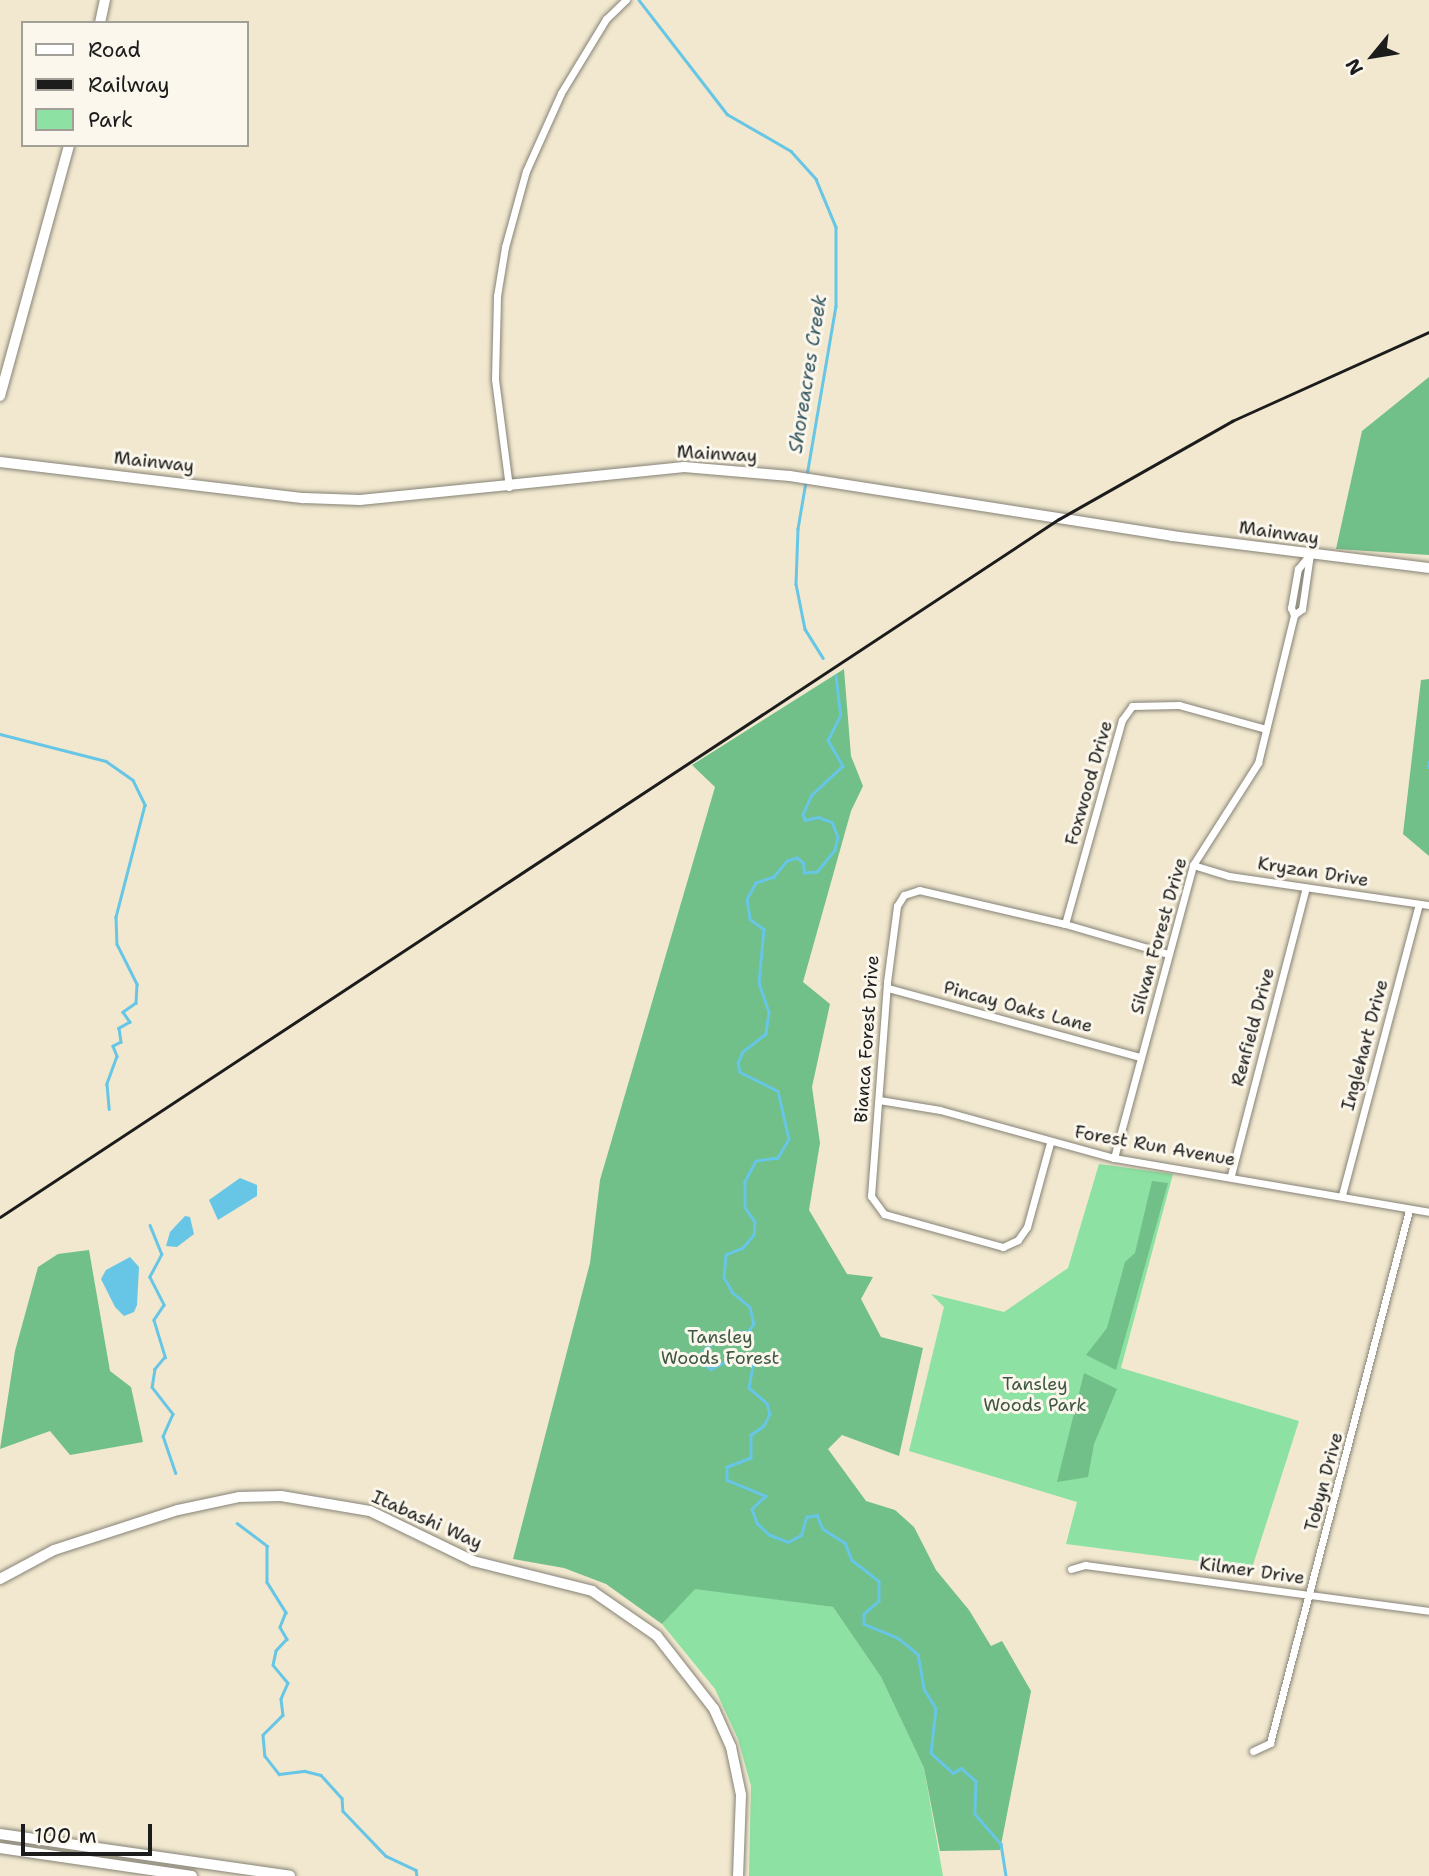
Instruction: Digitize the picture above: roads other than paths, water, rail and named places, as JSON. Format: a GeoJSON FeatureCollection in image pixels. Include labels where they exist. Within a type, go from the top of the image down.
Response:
{"type":"FeatureCollection","features":[{"type":"Feature","properties":{"kind":"street"},"geometry":{"type":"LineString","coordinates":[[100,21],[105,0]]}},
{"type":"Feature","properties":{"kind":"street"},"geometry":{"type":"LineString","coordinates":[[509,488],[495,379],[497,296],[505,247],[526,171],[552,111],[604,22],[625,1]]}},
{"type":"Feature","properties":{"kind":"street"},"geometry":{"type":"LineString","coordinates":[[0,396],[68,147]]}},
{"type":"Feature","properties":{"kind":"street","name":"Mainway"},"geometry":{"type":"LineString","coordinates":[[0,462],[304,498],[360,500],[509,488],[684,467],[790,476],[1310,554],[1429,568]]}},
{"type":"Feature","properties":{"kind":"street","name":"Silvan Forest Drive"},"geometry":{"type":"LineString","coordinates":[[1114,1157],[1193,865],[1248,782],[1266,729],[1294,615],[1291,608],[1298,569],[1310,554]]}},
{"type":"Feature","properties":{"kind":"street","name":"Silvan Forest Drive"},"geometry":{"type":"LineString","coordinates":[[1294,615],[1302,609],[1310,554]]}},
{"type":"Feature","properties":{"kind":"street","name":"Foxwood Drive"},"geometry":{"type":"LineString","coordinates":[[1065,923],[1122,720],[1132,706],[1179,705],[1266,729]]}},
{"type":"Feature","properties":{"kind":"street","name":"Kryzan Drive"},"geometry":{"type":"LineString","coordinates":[[1193,865],[1306,888],[1429,905]]}},
{"type":"Feature","properties":{"kind":"street","name":"Renfield Drive"},"geometry":{"type":"LineString","coordinates":[[1231,1175],[1306,888]]}},
{"type":"Feature","properties":{"kind":"street","name":"Bianca Forest Drive"},"geometry":{"type":"LineString","coordinates":[[1050,1143],[1027,1227],[1018,1240],[1003,1247],[884,1214],[871,1196],[870,1180],[897,906],[904,895],[919,890],[1065,923],[1168,954]]}},
{"type":"Feature","properties":{"kind":"street","name":"Inglehart Drive"},"geometry":{"type":"LineString","coordinates":[[1342,1195],[1419,904]]}},
{"type":"Feature","properties":{"kind":"street","name":"Pincay Oaks Lane"},"geometry":{"type":"LineString","coordinates":[[888,988],[1141,1056]]}},
{"type":"Feature","properties":{"kind":"street","name":"Forest Run Avenue"},"geometry":{"type":"LineString","coordinates":[[879,1100],[940,1110],[1050,1143],[1114,1157],[1231,1175],[1429,1212]]}},
{"type":"Feature","properties":{"kind":"street","name":"Tobyn Drive"},"geometry":{"type":"LineString","coordinates":[[1253,1751],[1270,1742],[1409,1210]]}},
{"type":"Feature","properties":{"kind":"street","name":"Itabashi Way"},"geometry":{"type":"LineString","coordinates":[[0,1579],[54,1550],[184,1508],[239,1497],[281,1496],[370,1511],[473,1561],[592,1591],[657,1636],[714,1709],[731,1747],[740,1784],[742,1826],[737,1876]]}},
{"type":"Feature","properties":{"kind":"street","name":"Kilmer Drive"},"geometry":{"type":"LineString","coordinates":[[1071,1569],[1085,1565],[1429,1611]]}},
{"type":"Feature","properties":{"kind":"street"},"geometry":{"type":"LineString","coordinates":[[0,1834],[290,1876]]}},
{"type":"Feature","properties":{"kind":"street"},"geometry":{"type":"LineString","coordinates":[[0,1848],[192,1876]]}},
{"type":"Feature","properties":{"kind":"street"},"geometry":{"type":"LineString","coordinates":[[172,1875],[174,1860]]}},
{"type":"Feature","properties":{"kind":"water"},"geometry":{"type":"Polygon","coordinates":[[[240,1178],[257,1185],[257,1196],[218,1220],[209,1200],[240,1178]]]}},
{"type":"Feature","properties":{"kind":"water"},"geometry":{"type":"Polygon","coordinates":[[[185,1216],[190,1217],[194,1234],[177,1247],[166,1246],[170,1232],[185,1216]]]}},
{"type":"Feature","properties":{"kind":"water"},"geometry":{"type":"Polygon","coordinates":[[[130,1257],[139,1267],[137,1305],[134,1312],[124,1316],[115,1307],[101,1279],[106,1270],[130,1257]]]}},
{"type":"Feature","properties":{"kind":"waterway","name":"Shoreacres Creek"},"geometry":{"type":"LineString","coordinates":[[639,0],[727,114],[791,151],[816,179],[836,227],[836,306],[807,476]]}},
{"type":"Feature","properties":{"kind":"waterway","name":"Shoreacres Creek"},"geometry":{"type":"LineString","coordinates":[[806,482],[798,529],[796,584],[805,629],[823,658]]}},
{"type":"Feature","properties":{"kind":"waterway","name":"Shoreacres Creek"},"geometry":{"type":"LineString","coordinates":[[836,676],[841,715],[828,740],[843,766],[812,795],[803,814],[805,820],[818,817],[832,822],[838,837],[835,850],[817,872],[804,873],[803,863],[797,858],[787,861],[774,877],[756,883],[747,899],[750,919],[764,929],[759,983],[769,1012],[766,1034],[743,1052],[738,1063],[740,1072],[778,1091],[789,1139],[778,1158],[756,1161],[745,1182],[745,1207],[755,1222],[754,1235],[743,1248],[726,1255],[724,1277],[733,1293],[750,1307],[754,1324],[748,1332],[723,1334],[703,1352],[700,1361],[711,1369],[736,1356],[754,1360],[749,1388],[767,1403],[770,1414],[764,1426],[751,1435],[751,1458],[727,1467],[727,1480],[766,1496],[752,1509],[757,1523],[770,1535],[788,1542],[801,1535],[806,1517],[817,1515],[823,1529],[845,1543],[852,1560],[879,1581],[879,1601],[864,1614],[864,1624],[898,1638],[918,1654],[924,1689],[936,1708],[931,1753],[953,1773],[961,1768],[976,1781],[975,1814],[1001,1844],[1006,1876]]}},
{"type":"Feature","properties":{"kind":"waterway"},"geometry":{"type":"LineString","coordinates":[[0,734],[106,761],[133,780],[145,805],[116,917],[117,944],[137,984],[136,1003],[123,1012],[130,1022],[119,1028],[121,1042],[113,1046],[117,1056],[107,1084],[109,1109]]}},
{"type":"Feature","properties":{"kind":"waterway"},"geometry":{"type":"LineString","coordinates":[[1429,762],[1429,767]]}},
{"type":"Feature","properties":{"kind":"waterway"},"geometry":{"type":"LineString","coordinates":[[150,1225],[162,1254],[150,1277],[164,1305],[154,1320],[165,1357],[155,1369],[152,1387],[173,1414],[163,1436],[176,1473]]}},
{"type":"Feature","properties":{"kind":"waterway"},"geometry":{"type":"LineString","coordinates":[[237,1523],[267,1546],[267,1582],[286,1612],[280,1627],[287,1639],[276,1651],[273,1665],[288,1683],[281,1699],[283,1715],[263,1735],[265,1756],[279,1774],[305,1771],[321,1775],[342,1798],[343,1811],[386,1856],[416,1870],[417,1876]]}},
{"type":"Feature","properties":{"kind":"railway"},"geometry":{"type":"LineString","coordinates":[[0,1217],[1059,519],[1232,421],[1429,332]]}},
{"type":"Feature","properties":{"kind":"park label","name":"Tansley Woods Forest"},"geometry":{"type":"Point","coordinates":[720,1348]}},
{"type":"Feature","properties":{"kind":"park label","name":"Tansley Woods Park"},"geometry":{"type":"Point","coordinates":[1035,1395]}}]}
